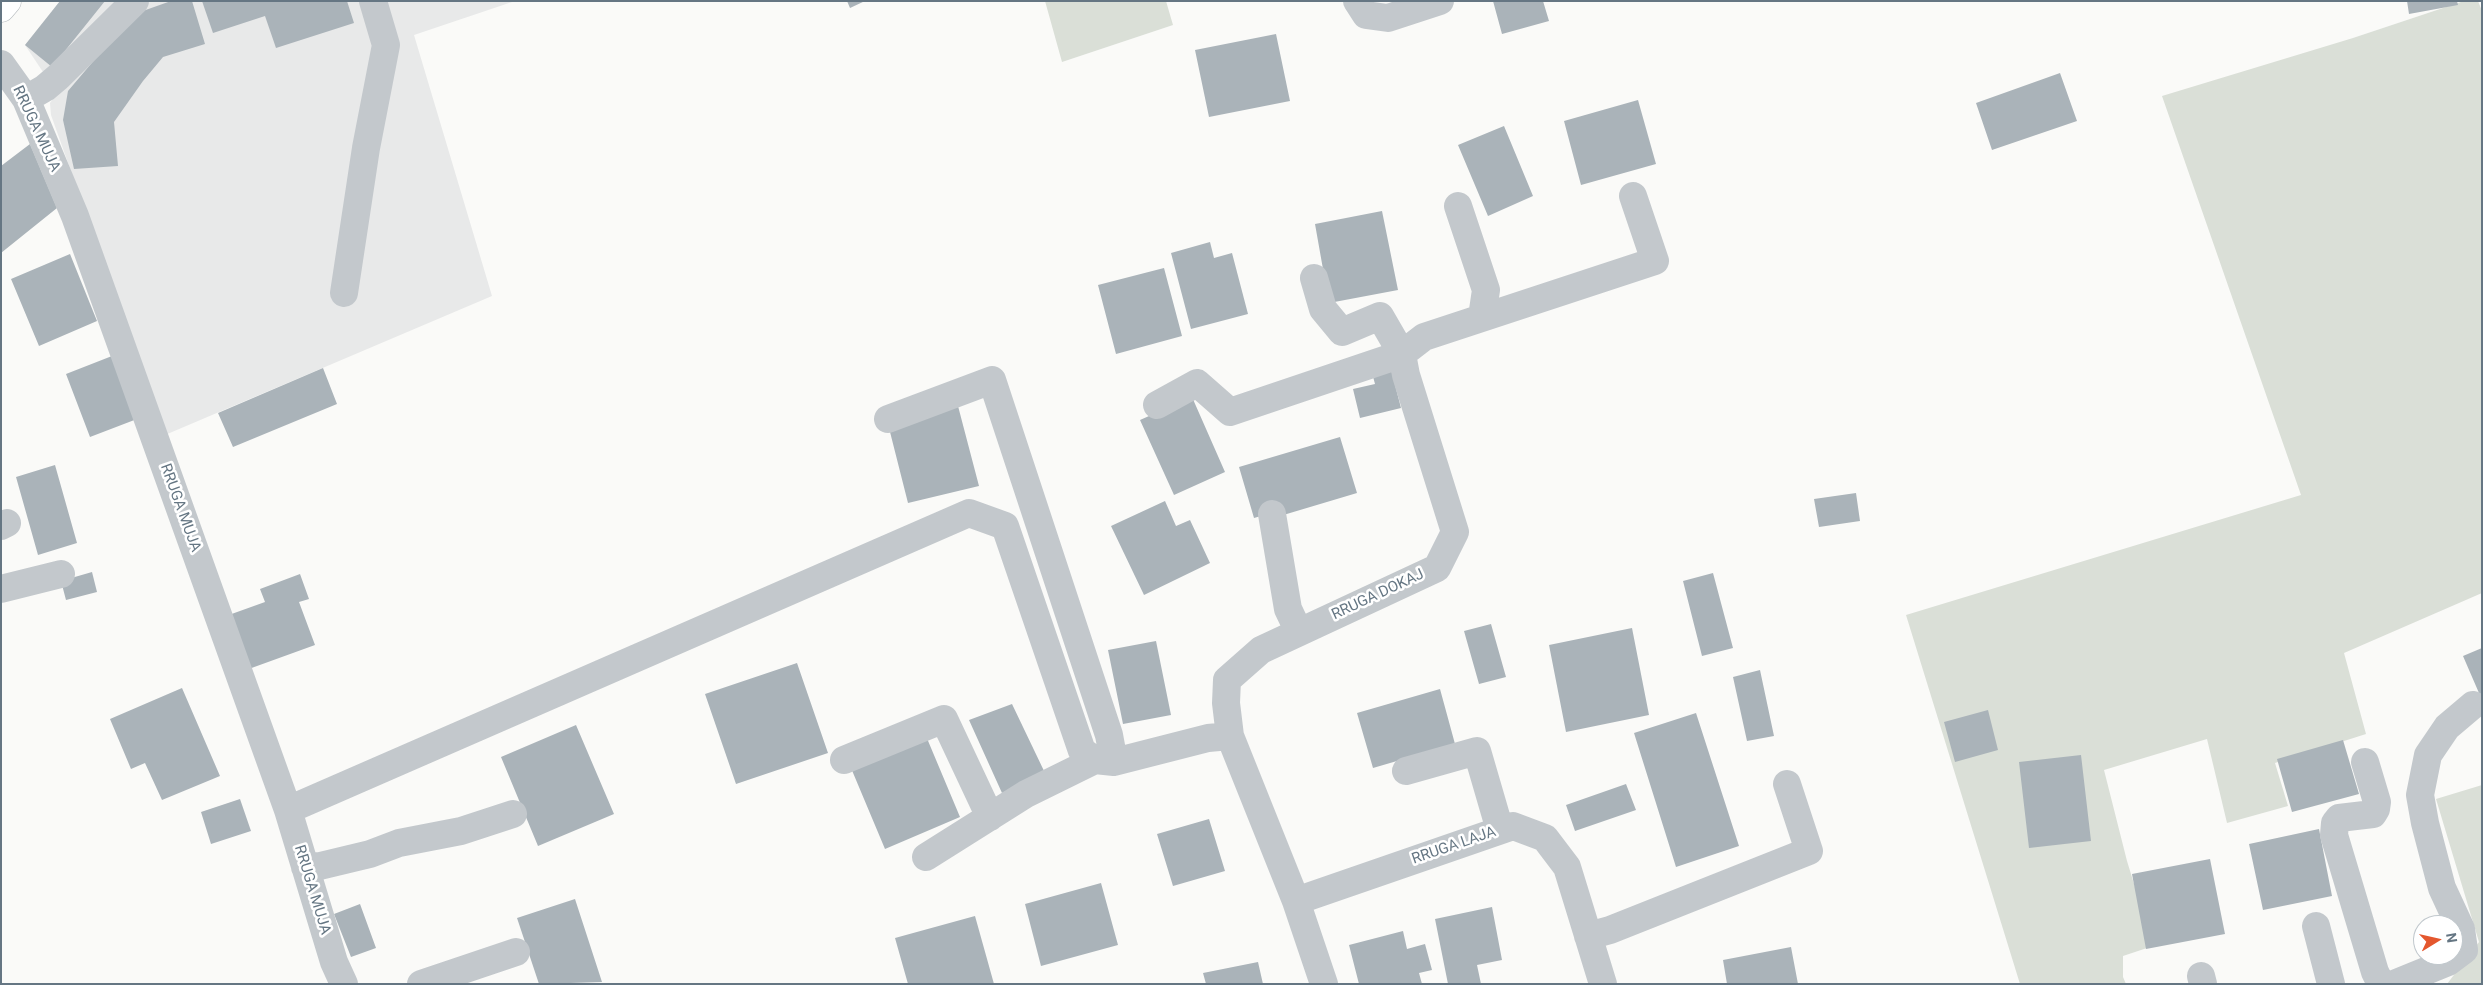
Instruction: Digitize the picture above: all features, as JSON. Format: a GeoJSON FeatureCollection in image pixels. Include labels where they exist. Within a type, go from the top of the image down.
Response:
{"type":"FeatureCollection","features":[{"type":"Feature","properties":{"kind":"main road"},"geometry":{"type":"LineString","coordinates":[[1,8],[7,1]]}},
{"type":"Feature","properties":{"kind":"street"},"geometry":{"type":"LineString","coordinates":[[26,99],[45,88],[58,77],[135,1]]}},
{"type":"Feature","properties":{"kind":"street"},"geometry":{"type":"LineString","coordinates":[[344,293],[366,148],[386,45],[373,1]]}},
{"type":"Feature","properties":{"kind":"street"},"geometry":{"type":"LineString","coordinates":[[1357,1],[1366,15],[1388,18],[1440,1]]}},
{"type":"Feature","properties":{"kind":"street","name":"RRUGA MUJA"},"geometry":{"type":"LineString","coordinates":[[1,64],[26,99],[75,216],[288,810],[339,973]]}},
{"type":"Feature","properties":{"kind":"street"},"geometry":{"type":"LineString","coordinates":[[1157,405],[1197,383],[1230,412],[1402,354],[1424,337],[1655,260],[1633,196]]}},
{"type":"Feature","properties":{"kind":"street"},"geometry":{"type":"LineString","coordinates":[[1458,206],[1486,290],[1482,317]]}},
{"type":"Feature","properties":{"kind":"street","name":"RRUGA DOKAJ"},"geometry":{"type":"LineString","coordinates":[[1296,901],[1230,736],[1226,703],[1227,680],[1261,650],[1437,568],[1456,532],[1406,375],[1402,354],[1380,316],[1358,327],[1342,332],[1323,308],[1314,278]]}},
{"type":"Feature","properties":{"kind":"street"},"geometry":{"type":"LineString","coordinates":[[888,419],[992,380],[1109,735],[1097,758]]}},
{"type":"Feature","properties":{"kind":"street"},"geometry":{"type":"LineString","coordinates":[[288,810],[969,513],[1005,526],[1097,758]]}},
{"type":"Feature","properties":{"kind":"street"},"geometry":{"type":"LineString","coordinates":[[1272,514],[1288,609],[1299,632]]}},
{"type":"Feature","properties":{"kind":"street"},"geometry":{"type":"LineString","coordinates":[[1,589],[61,574]]}},
{"type":"Feature","properties":{"kind":"street"},"geometry":{"type":"LineString","coordinates":[[2394,984],[2448,962],[2464,950],[2461,929],[2442,888],[2425,823],[2420,795],[2428,755],[2447,727],[2473,705]]}},
{"type":"Feature","properties":{"kind":"street"},"geometry":{"type":"LineString","coordinates":[[844,760],[944,719],[990,817]]}},
{"type":"Feature","properties":{"kind":"street"},"geometry":{"type":"LineString","coordinates":[[926,858],[1026,794],[1097,758],[1208,738],[1230,736]]}},
{"type":"Feature","properties":{"kind":"street"},"geometry":{"type":"LineString","coordinates":[[1406,771],[1477,751],[1500,830]]}},
{"type":"Feature","properties":{"kind":"street"},"geometry":{"type":"LineString","coordinates":[[2365,762],[2377,802],[2376,809],[2373,814],[2338,818],[2335,823],[2334,835],[2375,972],[2381,984]]}},
{"type":"Feature","properties":{"kind":"street"},"geometry":{"type":"LineString","coordinates":[[1588,936],[1610,930],[1808,852],[1787,784]]}},
{"type":"Feature","properties":{"kind":"street"},"geometry":{"type":"LineString","coordinates":[[305,867],[320,866],[370,854],[399,843],[461,831],[513,814]]}},
{"type":"Feature","properties":{"kind":"street","name":"RRUGA LAJA"},"geometry":{"type":"LineString","coordinates":[[1296,901],[1513,826],[1545,838],[1567,866],[1603,984]]}},
{"type":"Feature","properties":{"kind":"street"},"geometry":{"type":"LineString","coordinates":[[1296,901],[1324,984]]}},
{"type":"Feature","properties":{"kind":"street"},"geometry":{"type":"LineString","coordinates":[[2316,926],[2331,984]]}},
{"type":"Feature","properties":{"kind":"street"},"geometry":{"type":"LineString","coordinates":[[421,984],[516,952]]}},
{"type":"Feature","properties":{"kind":"shaded area"},"geometry":{"type":"Polygon","coordinates":[[[60,1],[515,1],[414,35],[492,296],[165,435],[51,115],[50,103],[57,93],[25,45],[60,1]]]}},
{"type":"Feature","properties":{"kind":"shaded area"},"geometry":{"type":"Polygon","coordinates":[[[1045,1],[1166,1],[1173,25],[1062,62],[1045,1]]]}},
{"type":"Feature","properties":{"kind":"shaded area"},"geometry":{"type":"Polygon","coordinates":[[[2464,1],[2478,1],[2482,11],[2482,593],[2344,653],[2366,734],[2275,763],[2288,806],[2227,823],[2207,739],[2104,770],[2127,861],[2153,946],[2123,956],[2123,977],[2126,984],[2020,984],[1906,615],[2301,495],[2162,96],[2353,38],[2464,1]]]}},
{"type":"Feature","properties":{"kind":"shaded area"},"geometry":{"type":"Polygon","coordinates":[[[2482,785],[2482,984],[2447,984],[2479,942],[2436,799],[2482,785]]]}},
{"type":"Feature","properties":{"kind":"building"},"geometry":{"type":"Polygon","coordinates":[[[60,1],[105,1],[52,67],[25,45],[60,1]]]}},
{"type":"Feature","properties":{"kind":"building"},"geometry":{"type":"Polygon","coordinates":[[[171,1],[192,1],[205,44],[163,57],[143,81],[114,122],[118,166],[74,169],[63,120],[68,91],[124,25],[140,12],[171,1]]]}},
{"type":"Feature","properties":{"kind":"building"},"geometry":{"type":"Polygon","coordinates":[[[202,1],[347,1],[354,23],[276,48],[265,16],[213,33],[202,1]]]}},
{"type":"Feature","properties":{"kind":"building"},"geometry":{"type":"Polygon","coordinates":[[[847,1],[865,1],[850,8],[847,1]]]}},
{"type":"Feature","properties":{"kind":"building"},"geometry":{"type":"Polygon","coordinates":[[[1493,1],[1543,1],[1549,21],[1502,34],[1493,1]]]}},
{"type":"Feature","properties":{"kind":"building"},"geometry":{"type":"Polygon","coordinates":[[[2407,1],[2457,1],[2458,5],[2409,14],[2407,1]]]}},
{"type":"Feature","properties":{"kind":"building"},"geometry":{"type":"Polygon","coordinates":[[[1276,34],[1290,101],[1209,117],[1195,50],[1276,34]]]}},
{"type":"Feature","properties":{"kind":"building"},"geometry":{"type":"Polygon","coordinates":[[[2060,73],[2077,121],[1992,150],[1976,103],[2060,73]]]}},
{"type":"Feature","properties":{"kind":"building"},"geometry":{"type":"Polygon","coordinates":[[[1638,100],[1656,164],[1581,185],[1564,121],[1638,100]]]}},
{"type":"Feature","properties":{"kind":"building"},"geometry":{"type":"Polygon","coordinates":[[[1504,126],[1533,196],[1488,216],[1458,145],[1504,126]]]}},
{"type":"Feature","properties":{"kind":"building"},"geometry":{"type":"Polygon","coordinates":[[[30,144],[57,208],[1,253],[1,166],[30,144]]]}},
{"type":"Feature","properties":{"kind":"building"},"geometry":{"type":"Polygon","coordinates":[[[1382,211],[1398,290],[1329,303],[1315,224],[1382,211]]]}},
{"type":"Feature","properties":{"kind":"building"},"geometry":{"type":"Polygon","coordinates":[[[1210,242],[1214,258],[1232,253],[1248,314],[1191,329],[1171,253],[1210,242]]]}},
{"type":"Feature","properties":{"kind":"building"},"geometry":{"type":"Polygon","coordinates":[[[70,254],[97,321],[39,346],[11,279],[70,254]]]}},
{"type":"Feature","properties":{"kind":"building"},"geometry":{"type":"Polygon","coordinates":[[[1164,268],[1182,336],[1116,354],[1098,285],[1164,268]]]}},
{"type":"Feature","properties":{"kind":"building"},"geometry":{"type":"Polygon","coordinates":[[[112,356],[137,419],[90,437],[66,374],[112,356]]]}},
{"type":"Feature","properties":{"kind":"building"},"geometry":{"type":"Polygon","coordinates":[[[1390,365],[1401,408],[1360,418],[1353,389],[1375,384],[1371,369],[1390,365]]]}},
{"type":"Feature","properties":{"kind":"building"},"geometry":{"type":"Polygon","coordinates":[[[323,368],[337,404],[233,447],[218,413],[323,368]]]}},
{"type":"Feature","properties":{"kind":"building"},"geometry":{"type":"Polygon","coordinates":[[[1192,397],[1225,472],[1174,495],[1140,420],[1192,397]]]}},
{"type":"Feature","properties":{"kind":"building"},"geometry":{"type":"Polygon","coordinates":[[[958,406],[979,486],[908,503],[888,424],[958,406]]]}},
{"type":"Feature","properties":{"kind":"building"},"geometry":{"type":"Polygon","coordinates":[[[1340,437],[1357,493],[1280,516],[1278,511],[1254,518],[1239,467],[1340,437]]]}},
{"type":"Feature","properties":{"kind":"building"},"geometry":{"type":"Polygon","coordinates":[[[55,465],[77,543],[38,555],[16,477],[55,465]]]}},
{"type":"Feature","properties":{"kind":"building"},"geometry":{"type":"Polygon","coordinates":[[[1856,493],[1860,521],[1819,527],[1814,499],[1856,493]]]}},
{"type":"Feature","properties":{"kind":"building"},"geometry":{"type":"Polygon","coordinates":[[[1165,501],[1176,526],[1190,520],[1210,563],[1144,595],[1111,526],[1165,501]]]}},
{"type":"Feature","properties":{"kind":"building"},"geometry":{"type":"Polygon","coordinates":[[[92,572],[97,592],[66,600],[61,581],[92,572]]]}},
{"type":"Feature","properties":{"kind":"building"},"geometry":{"type":"Polygon","coordinates":[[[1713,573],[1733,648],[1702,656],[1683,581],[1713,573]]]}},
{"type":"Feature","properties":{"kind":"building"},"geometry":{"type":"Polygon","coordinates":[[[300,574],[309,599],[299,602],[315,645],[246,670],[226,616],[265,602],[260,589],[300,574]]]}},
{"type":"Feature","properties":{"kind":"building"},"geometry":{"type":"Polygon","coordinates":[[[1491,624],[1506,677],[1479,684],[1464,631],[1491,624]]]}},
{"type":"Feature","properties":{"kind":"building"},"geometry":{"type":"Polygon","coordinates":[[[1632,628],[1649,715],[1566,732],[1549,645],[1632,628]]]}},
{"type":"Feature","properties":{"kind":"building"},"geometry":{"type":"Polygon","coordinates":[[[1156,641],[1171,715],[1123,724],[1108,650],[1156,641]]]}},
{"type":"Feature","properties":{"kind":"building"},"geometry":{"type":"Polygon","coordinates":[[[2482,648],[2482,700],[2463,656],[2482,648]]]}},
{"type":"Feature","properties":{"kind":"building"},"geometry":{"type":"Polygon","coordinates":[[[797,663],[828,753],[736,784],[705,694],[797,663]]]}},
{"type":"Feature","properties":{"kind":"building"},"geometry":{"type":"Polygon","coordinates":[[[1760,670],[1774,736],[1747,741],[1733,677],[1760,670]]]}},
{"type":"Feature","properties":{"kind":"building"},"geometry":{"type":"Polygon","coordinates":[[[182,688],[220,776],[162,800],[145,763],[131,769],[110,719],[182,688]]]}},
{"type":"Feature","properties":{"kind":"building"},"geometry":{"type":"Polygon","coordinates":[[[1440,689],[1455,744],[1373,768],[1357,713],[1440,689]]]}},
{"type":"Feature","properties":{"kind":"building"},"geometry":{"type":"Polygon","coordinates":[[[1012,704],[1045,773],[1002,793],[969,720],[1012,704]]]}},
{"type":"Feature","properties":{"kind":"building"},"geometry":{"type":"Polygon","coordinates":[[[1988,710],[1998,750],[1955,762],[1944,722],[1988,710]]]}},
{"type":"Feature","properties":{"kind":"building"},"geometry":{"type":"Polygon","coordinates":[[[1696,713],[1739,846],[1676,867],[1634,733],[1696,713]]]}},
{"type":"Feature","properties":{"kind":"building"},"geometry":{"type":"Polygon","coordinates":[[[576,725],[614,814],[538,846],[501,757],[576,725]]]}},
{"type":"Feature","properties":{"kind":"building"},"geometry":{"type":"Polygon","coordinates":[[[926,736],[960,817],[885,849],[851,768],[926,736]]]}},
{"type":"Feature","properties":{"kind":"building"},"geometry":{"type":"Polygon","coordinates":[[[2343,740],[2359,794],[2292,812],[2277,759],[2343,740]]]}},
{"type":"Feature","properties":{"kind":"building"},"geometry":{"type":"Polygon","coordinates":[[[2081,755],[2091,841],[2029,848],[2019,762],[2081,755]]]}},
{"type":"Feature","properties":{"kind":"building"},"geometry":{"type":"Polygon","coordinates":[[[1626,784],[1636,810],[1575,831],[1566,805],[1626,784]]]}},
{"type":"Feature","properties":{"kind":"building"},"geometry":{"type":"Polygon","coordinates":[[[240,799],[251,831],[211,844],[201,812],[240,799]]]}},
{"type":"Feature","properties":{"kind":"building"},"geometry":{"type":"Polygon","coordinates":[[[1209,819],[1225,871],[1173,886],[1157,834],[1209,819]]]}},
{"type":"Feature","properties":{"kind":"building"},"geometry":{"type":"Polygon","coordinates":[[[2319,829],[2332,896],[2263,910],[2249,844],[2319,829]]]}},
{"type":"Feature","properties":{"kind":"building"},"geometry":{"type":"Polygon","coordinates":[[[2210,859],[2225,934],[2146,949],[2132,874],[2210,859]]]}},
{"type":"Feature","properties":{"kind":"building"},"geometry":{"type":"Polygon","coordinates":[[[1101,883],[1118,945],[1041,966],[1025,904],[1101,883]]]}},
{"type":"Feature","properties":{"kind":"building"},"geometry":{"type":"Polygon","coordinates":[[[575,899],[602,982],[539,984],[517,918],[575,899]]]}},
{"type":"Feature","properties":{"kind":"building"},"geometry":{"type":"Polygon","coordinates":[[[360,904],[376,948],[351,957],[334,914],[360,904]]]}},
{"type":"Feature","properties":{"kind":"building"},"geometry":{"type":"Polygon","coordinates":[[[1492,907],[1502,960],[1477,965],[1481,984],[1448,984],[1435,919],[1492,907]]]}},
{"type":"Feature","properties":{"kind":"building"},"geometry":{"type":"Polygon","coordinates":[[[975,916],[994,984],[908,984],[895,938],[975,916]]]}},
{"type":"Feature","properties":{"kind":"building"},"geometry":{"type":"Polygon","coordinates":[[[1403,931],[1407,949],[1425,944],[1432,970],[1419,973],[1422,984],[1359,984],[1349,945],[1403,931]]]}},
{"type":"Feature","properties":{"kind":"building"},"geometry":{"type":"Polygon","coordinates":[[[1791,947],[1798,984],[1727,984],[1723,960],[1791,947]]]}},
{"type":"Feature","properties":{"kind":"building"},"geometry":{"type":"Polygon","coordinates":[[[1258,962],[1263,984],[1206,984],[1203,973],[1258,962]]]}}]}
